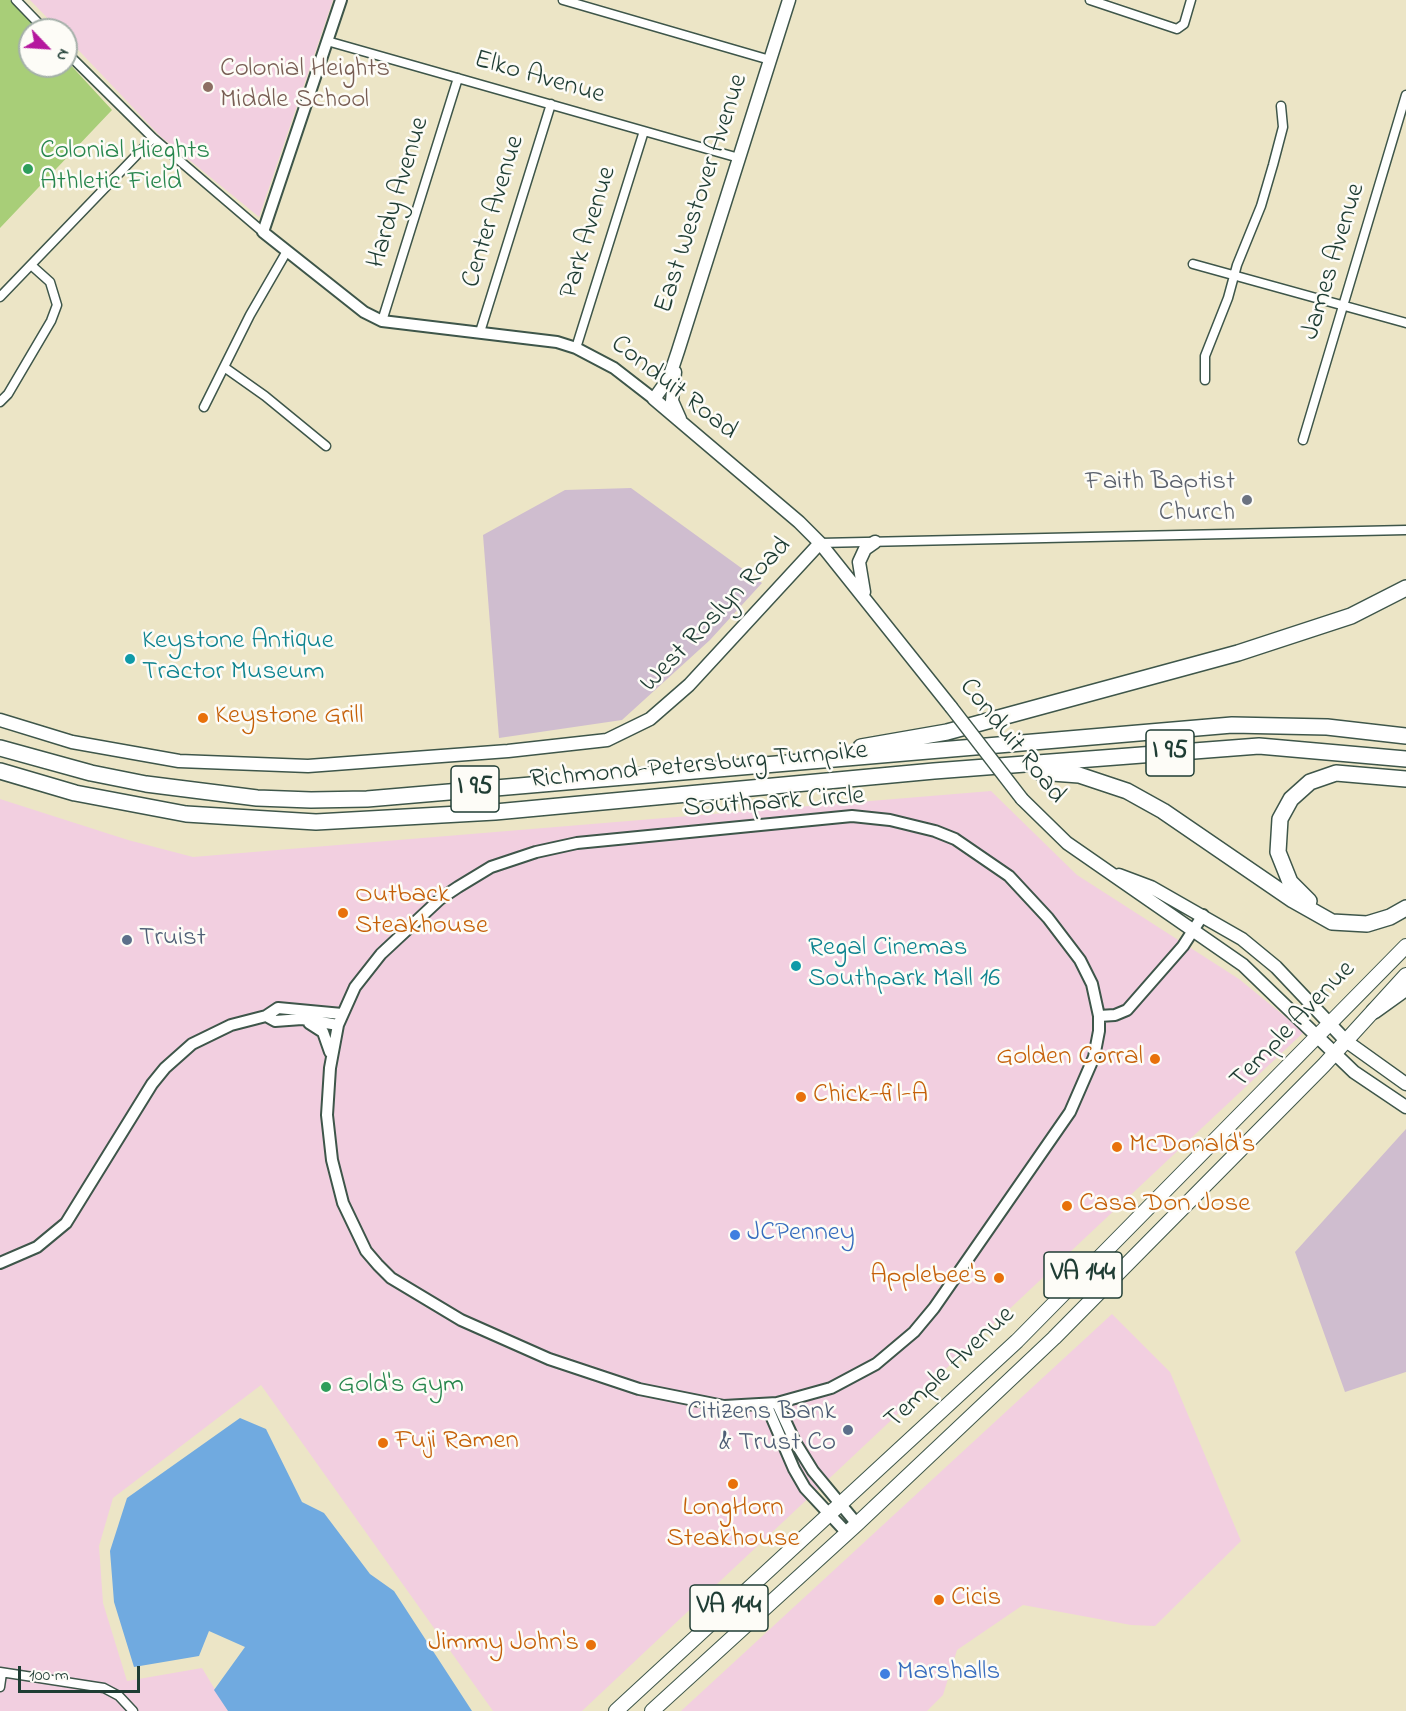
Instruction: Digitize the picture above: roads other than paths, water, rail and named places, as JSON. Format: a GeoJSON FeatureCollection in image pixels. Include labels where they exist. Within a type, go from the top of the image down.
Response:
{"type":"FeatureCollection","features":[{"type":"Feature","properties":{"kind":"highway"},"geometry":{"type":"LineString","coordinates":[[750,765],[947,732],[1238,653],[1328,625],[1377,605],[1406,588]]}},
{"type":"Feature","properties":{"kind":"highway","name":"Richmond-Petersburg Turnpike"},"geometry":{"type":"LineString","coordinates":[[0,748],[146,784],[247,797],[311,800],[367,799],[1232,725],[1327,727],[1406,736]]}},
{"type":"Feature","properties":{"kind":"highway","name":"Richmond-Petersburg Turnpike"},"geometry":{"type":"LineString","coordinates":[[0,771],[75,793],[186,814],[316,822],[495,812],[934,771],[1259,746],[1406,759]]}},
{"type":"Feature","properties":{"kind":"highway"},"geometry":{"type":"LineString","coordinates":[[934,771],[973,777],[1064,772],[1096,779],[1127,791],[1163,811],[1293,900],[1332,922],[1367,924],[1390,917],[1406,908]]}},
{"type":"Feature","properties":{"kind":"highway"},"geometry":{"type":"LineString","coordinates":[[1406,779],[1345,773],[1317,778],[1297,792],[1286,806],[1278,827],[1277,844],[1285,874],[1295,889],[1312,903],[1333,914],[1353,917],[1375,915],[1406,898]]}},
{"type":"Feature","properties":{"kind":"highway"},"geometry":{"type":"LineString","coordinates":[[1374,1011],[1406,988]]}},
{"type":"Feature","properties":{"kind":"main road","name":"East Westover Avenue"},"geometry":{"type":"LineString","coordinates":[[654,399],[669,378],[789,0]]}},
{"type":"Feature","properties":{"kind":"main road"},"geometry":{"type":"LineString","coordinates":[[678,351],[672,396],[682,423]]}},
{"type":"Feature","properties":{"kind":"main road","name":"Conduit Road"},"geometry":{"type":"LineString","coordinates":[[654,399],[799,522],[820,543],[1022,799],[1067,843],[1194,931],[1267,986],[1334,1054],[1366,1081],[1406,1107]]}},
{"type":"Feature","properties":{"kind":"main road"},"geometry":{"type":"LineString","coordinates":[[866,599],[859,562],[865,549],[875,542]]}},
{"type":"Feature","properties":{"kind":"main road","name":"West Roslyn Road"},"geometry":{"type":"LineString","coordinates":[[0,720],[72,742],[179,761],[308,766],[508,752],[607,740],[650,719],[689,685],[820,543]]}},
{"type":"Feature","properties":{"kind":"main road","name":"Conduit Road"},"geometry":{"type":"LineString","coordinates":[[1103,868],[1151,887],[1203,915],[1256,949],[1346,1041],[1406,1084]]}},
{"type":"Feature","properties":{"kind":"main road","name":"Temple Avenue"},"geometry":{"type":"LineString","coordinates":[[616,1711],[1017,1341],[1406,946]]}},
{"type":"Feature","properties":{"kind":"main road","name":"Temple Avenue"},"geometry":{"type":"LineString","coordinates":[[652,1711],[852,1528],[1054,1338],[1334,1054],[1406,975]]}},
{"type":"Feature","properties":{"kind":"street"},"geometry":{"type":"LineString","coordinates":[[16,0],[33,18]]}},
{"type":"Feature","properties":{"kind":"street"},"geometry":{"type":"LineString","coordinates":[[263,232],[341,0]]}},
{"type":"Feature","properties":{"kind":"street"},"geometry":{"type":"LineString","coordinates":[[563,0],[770,60]]}},
{"type":"Feature","properties":{"kind":"street"},"geometry":{"type":"LineString","coordinates":[[1090,0],[1177,29],[1184,24],[1191,0]]}},
{"type":"Feature","properties":{"kind":"street","name":"Elko Avenue"},"geometry":{"type":"LineString","coordinates":[[327,41],[739,158]]}},
{"type":"Feature","properties":{"kind":"street","name":"Conduit Road"},"geometry":{"type":"LineString","coordinates":[[78,64],[153,138],[263,232],[364,312],[382,321],[535,338],[576,348],[614,368],[654,399]]}},
{"type":"Feature","properties":{"kind":"street","name":"Hardy Avenue"},"geometry":{"type":"LineString","coordinates":[[382,321],[458,78]]}},
{"type":"Feature","properties":{"kind":"street","name":"James Avenue"},"geometry":{"type":"LineString","coordinates":[[1303,440],[1406,95]]}},
{"type":"Feature","properties":{"kind":"street","name":"Center Avenue"},"geometry":{"type":"LineString","coordinates":[[480,332],[551,104]]}},
{"type":"Feature","properties":{"kind":"street"},"geometry":{"type":"LineString","coordinates":[[1205,380],[1205,356],[1261,206],[1276,155],[1283,127],[1281,106]]}},
{"type":"Feature","properties":{"kind":"street","name":"Park Avenue"},"geometry":{"type":"LineString","coordinates":[[576,348],[644,131]]}},
{"type":"Feature","properties":{"kind":"street"},"geometry":{"type":"LineString","coordinates":[[0,297],[153,138]]}},
{"type":"Feature","properties":{"kind":"street"},"geometry":{"type":"LineString","coordinates":[[204,407],[288,251]]}},
{"type":"Feature","properties":{"kind":"street"},"geometry":{"type":"LineString","coordinates":[[1193,264],[1406,323]]}},
{"type":"Feature","properties":{"kind":"street"},"geometry":{"type":"LineString","coordinates":[[0,402],[8,394],[51,321],[57,305],[50,282],[31,265]]}},
{"type":"Feature","properties":{"kind":"street"},"geometry":{"type":"LineString","coordinates":[[224,368],[265,396],[326,446]]}},
{"type":"Feature","properties":{"kind":"street","name":"West Roslyn Road"},"geometry":{"type":"LineString","coordinates":[[820,543],[1406,530]]}},
{"type":"Feature","properties":{"kind":"street","name":"Southpark Circle"},"geometry":{"type":"LineString","coordinates":[[852,816],[890,820],[935,831],[955,839],[1009,876],[1048,918],[1080,960],[1092,984],[1099,1016],[1094,1057],[1070,1112],[928,1316],[895,1349],[853,1378],[831,1388],[777,1403],[724,1406],[594,1375],[461,1320],[391,1278],[366,1251],[347,1214],[337,1181],[327,1115],[331,1058],[338,1024],[356,987],[381,954],[445,895],[498,864],[536,852],[577,843],[852,816]]}},
{"type":"Feature","properties":{"kind":"street"},"geometry":{"type":"LineString","coordinates":[[1099,1016],[1115,1015],[1127,1010],[1165,969],[1194,931],[1203,915]]}},
{"type":"Feature","properties":{"kind":"street"},"geometry":{"type":"LineString","coordinates":[[0,1263],[37,1246],[66,1223],[152,1084],[178,1056],[211,1034],[231,1025],[266,1016],[278,1008],[342,1014]]}},
{"type":"Feature","properties":{"kind":"street"},"geometry":{"type":"LineString","coordinates":[[266,1016],[275,1021],[302,1019],[338,1024]]}},
{"type":"Feature","properties":{"kind":"street"},"geometry":{"type":"LineString","coordinates":[[302,1019],[323,1032],[331,1058]]}},
{"type":"Feature","properties":{"kind":"street"},"geometry":{"type":"LineString","coordinates":[[777,1403],[795,1442],[813,1471],[842,1504],[852,1528]]}},
{"type":"Feature","properties":{"kind":"street"},"geometry":{"type":"LineString","coordinates":[[766,1404],[794,1469],[805,1488],[831,1515],[852,1528]]}},
{"type":"Feature","properties":{"kind":"street"},"geometry":{"type":"LineString","coordinates":[[0,1687],[1,1672],[104,1688],[119,1695],[134,1711]]}},
{"type":"Feature","properties":{"kind":"water"},"geometry":{"type":"Polygon","coordinates":[[[240,1418],[266,1429],[302,1502],[324,1513],[370,1574],[394,1591],[472,1711],[228,1711],[214,1690],[245,1647],[209,1631],[199,1656],[134,1667],[114,1602],[110,1551],[127,1498],[240,1418]]]}},
{"type":"Feature","properties":{"kind":"place","name":"Colonial Heights Middle School"},"geometry":{"type":"Point","coordinates":[208,87]}},
{"type":"Feature","properties":{"kind":"place","name":"Colonial Hieghts Athletic Field"},"geometry":{"type":"Point","coordinates":[28,169]}},
{"type":"Feature","properties":{"kind":"place","name":"Faith Baptist Church"},"geometry":{"type":"Point","coordinates":[1247,500]}},
{"type":"Feature","properties":{"kind":"place","name":"Keystone Antique Tractor Museum"},"geometry":{"type":"Point","coordinates":[130,659]}},
{"type":"Feature","properties":{"kind":"place","name":"Keystone Grill"},"geometry":{"type":"Point","coordinates":[203,718]}},
{"type":"Feature","properties":{"kind":"place","name":"Outback Steakhouse"},"geometry":{"type":"Point","coordinates":[343,913]}},
{"type":"Feature","properties":{"kind":"place","name":"Truist"},"geometry":{"type":"Point","coordinates":[127,940]}},
{"type":"Feature","properties":{"kind":"place","name":"Regal Cinemas Southpark Mall 16"},"geometry":{"type":"Point","coordinates":[796,966]}},
{"type":"Feature","properties":{"kind":"place","name":"Golden Corral"},"geometry":{"type":"Point","coordinates":[1155,1059]}},
{"type":"Feature","properties":{"kind":"place","name":"Chick-fil-A"},"geometry":{"type":"Point","coordinates":[801,1097]}},
{"type":"Feature","properties":{"kind":"place","name":"McDonald's"},"geometry":{"type":"Point","coordinates":[1117,1147]}},
{"type":"Feature","properties":{"kind":"place","name":"Casa Don Jose"},"geometry":{"type":"Point","coordinates":[1067,1206]}},
{"type":"Feature","properties":{"kind":"place","name":"JCPenney"},"geometry":{"type":"Point","coordinates":[735,1235]}},
{"type":"Feature","properties":{"kind":"place","name":"Applebee's"},"geometry":{"type":"Point","coordinates":[999,1278]}},
{"type":"Feature","properties":{"kind":"place","name":"Gold's Gym"},"geometry":{"type":"Point","coordinates":[326,1387]}},
{"type":"Feature","properties":{"kind":"place","name":"Citizens Bank & Trust Co"},"geometry":{"type":"Point","coordinates":[848,1430]}},
{"type":"Feature","properties":{"kind":"place","name":"Fuji Ramen"},"geometry":{"type":"Point","coordinates":[383,1443]}},
{"type":"Feature","properties":{"kind":"place","name":"LongHorn Steakhouse"},"geometry":{"type":"Point","coordinates":[733,1484]}},
{"type":"Feature","properties":{"kind":"place","name":"Cicis"},"geometry":{"type":"Point","coordinates":[939,1600]}},
{"type":"Feature","properties":{"kind":"place","name":"Jimmy John's"},"geometry":{"type":"Point","coordinates":[591,1645]}},
{"type":"Feature","properties":{"kind":"place","name":"Marshalls"},"geometry":{"type":"Point","coordinates":[885,1674]}}]}
